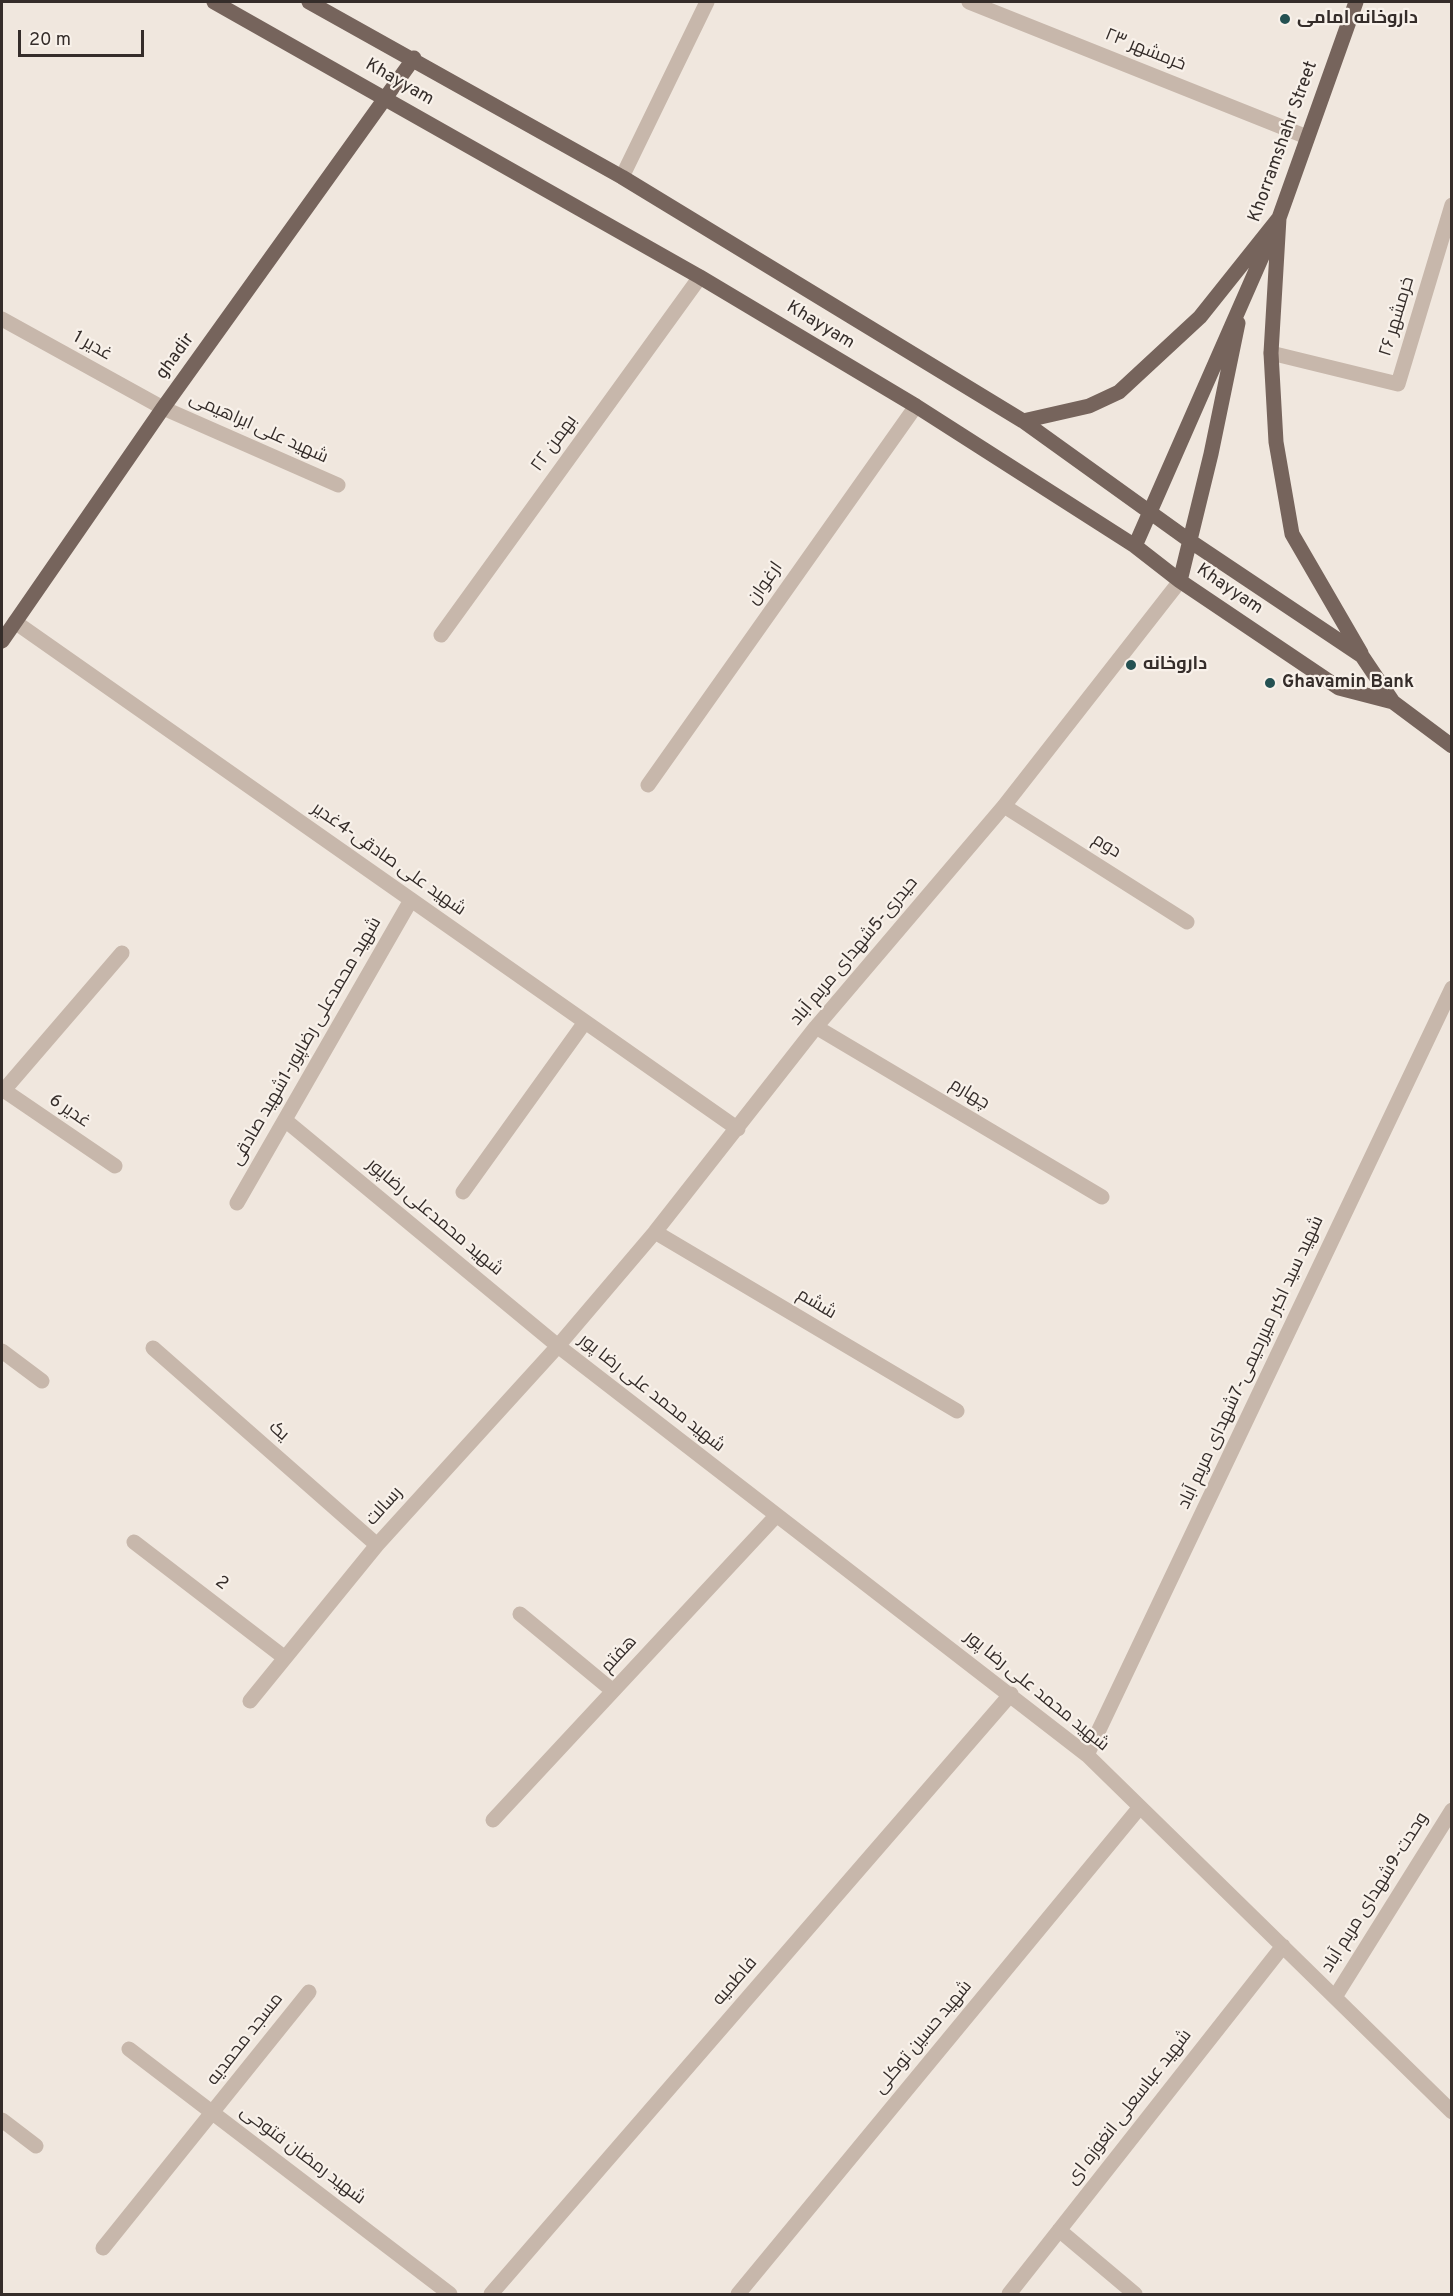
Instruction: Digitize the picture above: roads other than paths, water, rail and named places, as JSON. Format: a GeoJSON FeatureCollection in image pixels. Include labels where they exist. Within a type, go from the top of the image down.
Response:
{"type":"FeatureCollection","features":[{"type":"Feature","properties":{"kind":"main road","name":"Khayyam"},"geometry":{"type":"LineString","coordinates":[[214,2],[700,277],[916,406],[1135,546],[1180,581],[1339,687],[1393,702]]}},
{"type":"Feature","properties":{"kind":"main road","name":"Khayyam"},"geometry":{"type":"LineString","coordinates":[[309,2],[414,58],[622,177],[1023,421],[1190,541],[1362,656],[1393,702],[1452,746]]}},
{"type":"Feature","properties":{"kind":"main road","name":"Khorramshahr Street"},"geometry":{"type":"LineString","coordinates":[[1135,546],[1244,293],[1279,218],[1356,2]]}},
{"type":"Feature","properties":{"kind":"main road","name":"ghadir"},"geometry":{"type":"LineString","coordinates":[[2,641],[163,408],[414,58]]}},
{"type":"Feature","properties":{"kind":"main road"},"geometry":{"type":"LineString","coordinates":[[1279,218],[1271,353],[1276,442],[1292,534],[1362,656]]}},
{"type":"Feature","properties":{"kind":"main road"},"geometry":{"type":"LineString","coordinates":[[1023,421],[1089,406],[1119,392],[1200,316],[1279,218]]}},
{"type":"Feature","properties":{"kind":"main road","name":"Khorramshahr Street"},"geometry":{"type":"LineString","coordinates":[[1180,581],[1211,454],[1244,293]]}},
{"type":"Feature","properties":{"kind":"street"},"geometry":{"type":"LineString","coordinates":[[622,177],[707,2]]}},
{"type":"Feature","properties":{"kind":"street","name":"خرمشهر ۲۳"},"geometry":{"type":"LineString","coordinates":[[969,2],[1307,137]]}},
{"type":"Feature","properties":{"kind":"street","name":"خرمشهر ۲۶"},"geometry":{"type":"LineString","coordinates":[[1271,353],[1398,384],[1452,205]]}},
{"type":"Feature","properties":{"kind":"street","name":"۲۲ بهمن"},"geometry":{"type":"LineString","coordinates":[[441,634],[700,277]]}},
{"type":"Feature","properties":{"kind":"street","name":"غدیر 1"},"geometry":{"type":"LineString","coordinates":[[2,319],[163,408]]}},
{"type":"Feature","properties":{"kind":"street","name":"ارغوان"},"geometry":{"type":"LineString","coordinates":[[648,785],[916,406]]}},
{"type":"Feature","properties":{"kind":"street","name":"شهید علی ابراهیمی"},"geometry":{"type":"LineString","coordinates":[[163,408],[338,485]]}},
{"type":"Feature","properties":{"kind":"street","name":"حیدری-5شهدای مریم آباد"},"geometry":{"type":"LineString","coordinates":[[558,1346],[655,1232],[816,1027],[1004,806],[1180,581]]}},
{"type":"Feature","properties":{"kind":"street","name":"شهید علی صادقی-4غدیر"},"geometry":{"type":"LineString","coordinates":[[15,622],[738,1129]]}},
{"type":"Feature","properties":{"kind":"street","name":"دوم"},"geometry":{"type":"LineString","coordinates":[[1004,806],[1187,922]]}},
{"type":"Feature","properties":{"kind":"street","name":"شهید محمدعلی رضاپور-1شهید صادقی"},"geometry":{"type":"LineString","coordinates":[[237,1203],[411,900]]}},
{"type":"Feature","properties":{"kind":"street"},"geometry":{"type":"LineString","coordinates":[[2,1090],[122,953]]}},
{"type":"Feature","properties":{"kind":"street","name":"شهید سید اکبر میررحیمی-7شهدای مریم آباد"},"geometry":{"type":"LineString","coordinates":[[1087,1755],[1452,988]]}},
{"type":"Feature","properties":{"kind":"street"},"geometry":{"type":"LineString","coordinates":[[463,1192],[585,1022]]}},
{"type":"Feature","properties":{"kind":"street","name":"چهارم"},"geometry":{"type":"LineString","coordinates":[[816,1027],[1102,1197]]}},
{"type":"Feature","properties":{"kind":"street","name":"غدیر 6"},"geometry":{"type":"LineString","coordinates":[[2,1090],[115,1166]]}},
{"type":"Feature","properties":{"kind":"street","name":"شهید محمدعلی رضاپور"},"geometry":{"type":"LineString","coordinates":[[285,1120],[558,1346]]}},
{"type":"Feature","properties":{"kind":"street","name":"ششم"},"geometry":{"type":"LineString","coordinates":[[655,1232],[957,1411]]}},
{"type":"Feature","properties":{"kind":"street","name":"شهید محمد علی رضا پور"},"geometry":{"type":"LineString","coordinates":[[558,1346],[1087,1755],[1452,2112]]}},
{"type":"Feature","properties":{"kind":"street","name":"رسالت"},"geometry":{"type":"LineString","coordinates":[[250,1701],[377,1545],[558,1346]]}},
{"type":"Feature","properties":{"kind":"street","name":"یک"},"geometry":{"type":"LineString","coordinates":[[153,1348],[377,1545]]}},
{"type":"Feature","properties":{"kind":"street"},"geometry":{"type":"LineString","coordinates":[[2,1351],[42,1381]]}},
{"type":"Feature","properties":{"kind":"street","name":"هفتم"},"geometry":{"type":"LineString","coordinates":[[493,1820],[776,1516]]}},
{"type":"Feature","properties":{"kind":"street","name":"2"},"geometry":{"type":"LineString","coordinates":[[134,1542],[285,1658]]}},
{"type":"Feature","properties":{"kind":"street"},"geometry":{"type":"LineString","coordinates":[[520,1614],[613,1691]]}},
{"type":"Feature","properties":{"kind":"street","name":"فاطمیه"},"geometry":{"type":"LineString","coordinates":[[491,2295],[1011,1694]]}},
{"type":"Feature","properties":{"kind":"street","name":"شهید حسین توکلی"},"geometry":{"type":"LineString","coordinates":[[738,2295],[1140,1807]]}},
{"type":"Feature","properties":{"kind":"street","name":"وحدت-9شهدای مریم آباد"},"geometry":{"type":"LineString","coordinates":[[1335,1997],[1452,1810]]}},
{"type":"Feature","properties":{"kind":"street","name":"شهید عباسعلی انغوزه ای"},"geometry":{"type":"LineString","coordinates":[[1009,2295],[1283,1946]]}},
{"type":"Feature","properties":{"kind":"street","name":"مسجد محمدیه"},"geometry":{"type":"LineString","coordinates":[[103,2248],[214,2113],[309,1992]]}},
{"type":"Feature","properties":{"kind":"street","name":"شهید رمضان فتوحی"},"geometry":{"type":"LineString","coordinates":[[129,2049],[450,2295]]}},
{"type":"Feature","properties":{"kind":"street"},"geometry":{"type":"LineString","coordinates":[[2,2120],[36,2146]]}},
{"type":"Feature","properties":{"kind":"street"},"geometry":{"type":"LineString","coordinates":[[1059,2230],[1135,2295]]}},
{"type":"Feature","properties":{"kind":"place","name":"داروخانه امامی"},"geometry":{"type":"Point","coordinates":[1285,19]}},
{"type":"Feature","properties":{"kind":"place","name":"داروخانه"},"geometry":{"type":"Point","coordinates":[1131,665]}},
{"type":"Feature","properties":{"kind":"place","name":"Ghavamin Bank"},"geometry":{"type":"Point","coordinates":[1270,683]}}]}
